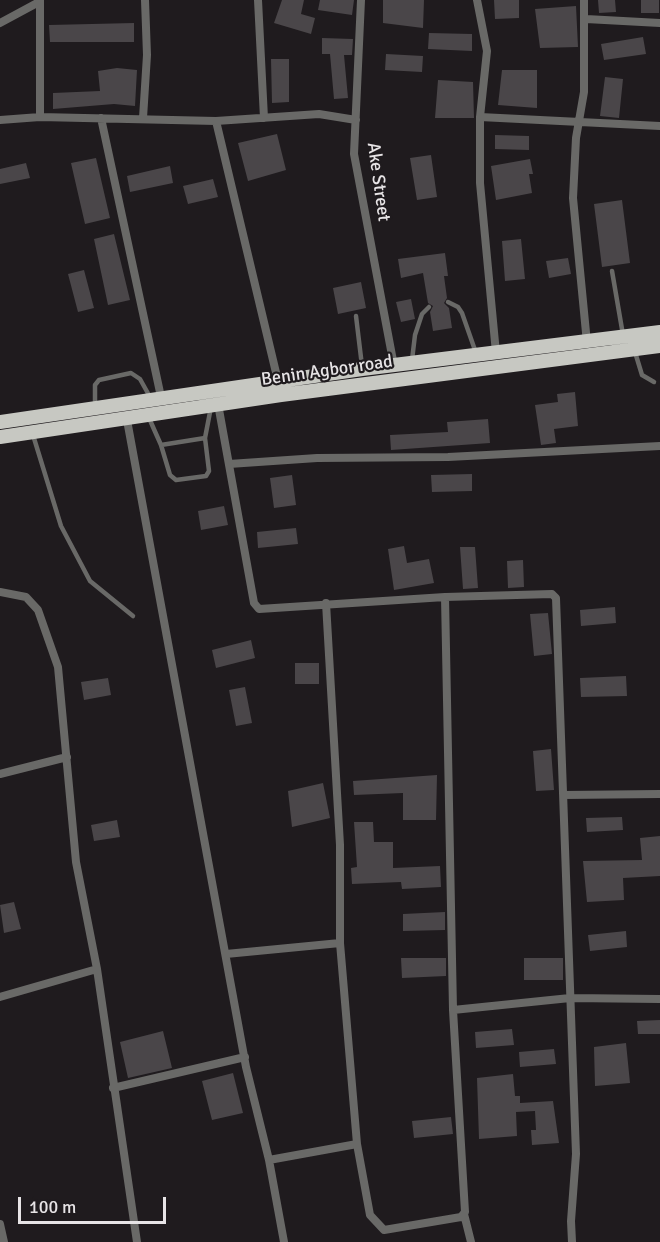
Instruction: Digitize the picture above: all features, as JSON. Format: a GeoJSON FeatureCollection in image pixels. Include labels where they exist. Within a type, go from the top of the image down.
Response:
{"type":"FeatureCollection","features":[{"type":"Feature","properties":{"kind":"highway","name":"Benin Agbor road"},"geometry":{"type":"LineString","coordinates":[[0,422],[362,369],[587,343],[660,332]]}},
{"type":"Feature","properties":{"kind":"highway","name":"Benin Agbor road"},"geometry":{"type":"LineString","coordinates":[[0,437],[127,420],[215,405],[660,346]]}},
{"type":"Feature","properties":{"kind":"street"},"geometry":{"type":"LineString","coordinates":[[143,118],[147,55],[145,0]]}},
{"type":"Feature","properties":{"kind":"street"},"geometry":{"type":"LineString","coordinates":[[258,0],[264,118]]}},
{"type":"Feature","properties":{"kind":"street","name":"Ake Street"},"geometry":{"type":"LineString","coordinates":[[361,0],[354,154],[394,366]]}},
{"type":"Feature","properties":{"kind":"street"},"geometry":{"type":"LineString","coordinates":[[477,0],[487,51],[480,117],[480,183],[496,353]]}},
{"type":"Feature","properties":{"kind":"street"},"geometry":{"type":"LineString","coordinates":[[584,0],[586,19],[584,92],[581,123],[576,138],[573,198],[587,343]]}},
{"type":"Feature","properties":{"kind":"street"},"geometry":{"type":"LineString","coordinates":[[0,23],[40,1],[40,117]]}},
{"type":"Feature","properties":{"kind":"street"},"geometry":{"type":"LineString","coordinates":[[586,19],[660,23]]}},
{"type":"Feature","properties":{"kind":"street"},"geometry":{"type":"LineString","coordinates":[[0,120],[40,117],[216,121],[319,114],[356,120]]}},
{"type":"Feature","properties":{"kind":"street"},"geometry":{"type":"LineString","coordinates":[[480,117],[660,126]]}},
{"type":"Feature","properties":{"kind":"street"},"geometry":{"type":"LineString","coordinates":[[100,118],[156,398]]}},
{"type":"Feature","properties":{"kind":"street"},"geometry":{"type":"LineString","coordinates":[[216,121],[278,381]]}},
{"type":"Feature","properties":{"kind":"street"},"geometry":{"type":"LineString","coordinates":[[215,405],[229,464],[256,607],[259,609],[445,597],[554,596],[564,795],[570,1041],[576,1154],[571,1221],[572,1242]]}},
{"type":"Feature","properties":{"kind":"street"},"geometry":{"type":"LineString","coordinates":[[127,420],[245,1057],[269,1160],[284,1242]]}},
{"type":"Feature","properties":{"kind":"street"},"geometry":{"type":"LineString","coordinates":[[229,464],[317,458],[448,457],[660,446]]}},
{"type":"Feature","properties":{"kind":"street"},"geometry":{"type":"LineString","coordinates":[[0,592],[26,597],[39,610],[58,667],[76,862],[97,969],[137,1242]]}},
{"type":"Feature","properties":{"kind":"street"},"geometry":{"type":"LineString","coordinates":[[445,597],[453,1010],[464,1214],[471,1242]]}},
{"type":"Feature","properties":{"kind":"street"},"geometry":{"type":"LineString","coordinates":[[326,603],[340,845],[340,943],[357,1144],[370,1215],[384,1230],[464,1214]]}},
{"type":"Feature","properties":{"kind":"street"},"geometry":{"type":"LineString","coordinates":[[0,774],[67,758]]}},
{"type":"Feature","properties":{"kind":"street"},"geometry":{"type":"LineString","coordinates":[[564,795],[660,794]]}},
{"type":"Feature","properties":{"kind":"street"},"geometry":{"type":"LineString","coordinates":[[226,954],[340,943]]}},
{"type":"Feature","properties":{"kind":"street"},"geometry":{"type":"LineString","coordinates":[[0,998],[97,969]]}},
{"type":"Feature","properties":{"kind":"street"},"geometry":{"type":"LineString","coordinates":[[453,1010],[570,998],[660,999]]}},
{"type":"Feature","properties":{"kind":"street"},"geometry":{"type":"LineString","coordinates":[[113,1088],[245,1057]]}},
{"type":"Feature","properties":{"kind":"street"},"geometry":{"type":"LineString","coordinates":[[269,1160],[357,1144]]}},
{"type":"Feature","properties":{"kind":"street"},"geometry":{"type":"LineString","coordinates":[[0,1224],[4,1242]]}},
{"type":"Feature","properties":{"kind":"lane"},"geometry":{"type":"LineString","coordinates":[[612,271],[624,337]]}},
{"type":"Feature","properties":{"kind":"lane"},"geometry":{"type":"LineString","coordinates":[[448,302],[458,307],[462,313],[477,355]]}},
{"type":"Feature","properties":{"kind":"lane"},"geometry":{"type":"LineString","coordinates":[[412,363],[415,335],[422,314],[429,307]]}},
{"type":"Feature","properties":{"kind":"lane"},"geometry":{"type":"LineString","coordinates":[[356,316],[362,369]]}},
{"type":"Feature","properties":{"kind":"lane"},"geometry":{"type":"LineString","coordinates":[[634,350],[642,375],[654,382]]}},
{"type":"Feature","properties":{"kind":"lane"},"geometry":{"type":"LineString","coordinates":[[95,407],[94,385],[99,380],[131,373],[140,379],[156,398]]}},
{"type":"Feature","properties":{"kind":"lane"},"geometry":{"type":"LineString","coordinates":[[147,416],[161,445],[170,475],[176,480],[206,476],[209,471],[205,438],[215,405]]}},
{"type":"Feature","properties":{"kind":"lane"},"geometry":{"type":"LineString","coordinates":[[33,433],[61,526],[90,581],[132,616]]}},
{"type":"Feature","properties":{"kind":"lane"},"geometry":{"type":"LineString","coordinates":[[161,445],[205,438]]}},
{"type":"Feature","properties":{"kind":"building"},"geometry":{"type":"Polygon","coordinates":[[[282,0],[304,0],[301,14],[315,18],[311,34],[274,23],[282,0]]]}},
{"type":"Feature","properties":{"kind":"building"},"geometry":{"type":"Polygon","coordinates":[[[320,0],[354,0],[352,15],[318,10],[320,0]]]}},
{"type":"Feature","properties":{"kind":"building"},"geometry":{"type":"Polygon","coordinates":[[[383,0],[424,0],[423,28],[383,23],[383,0]]]}},
{"type":"Feature","properties":{"kind":"building"},"geometry":{"type":"Polygon","coordinates":[[[494,0],[519,0],[519,18],[495,19],[494,0]]]}},
{"type":"Feature","properties":{"kind":"building"},"geometry":{"type":"Polygon","coordinates":[[[598,0],[615,0],[616,12],[599,13],[598,0]]]}},
{"type":"Feature","properties":{"kind":"building"},"geometry":{"type":"Polygon","coordinates":[[[641,0],[659,0],[659,13],[641,13],[641,0]]]}},
{"type":"Feature","properties":{"kind":"building"},"geometry":{"type":"Polygon","coordinates":[[[576,6],[578,47],[540,48],[535,9],[576,6]]]}},
{"type":"Feature","properties":{"kind":"building"},"geometry":{"type":"Polygon","coordinates":[[[134,23],[134,42],[50,42],[49,25],[134,23]]]}},
{"type":"Feature","properties":{"kind":"building"},"geometry":{"type":"Polygon","coordinates":[[[429,33],[472,34],[472,51],[428,49],[429,33]]]}},
{"type":"Feature","properties":{"kind":"building"},"geometry":{"type":"Polygon","coordinates":[[[643,37],[646,54],[604,60],[601,44],[643,37]]]}},
{"type":"Feature","properties":{"kind":"building"},"geometry":{"type":"Polygon","coordinates":[[[322,38],[353,39],[352,55],[344,55],[348,98],[334,99],[330,54],[322,54],[322,38]]]}},
{"type":"Feature","properties":{"kind":"building"},"geometry":{"type":"Polygon","coordinates":[[[386,54],[423,56],[422,72],[385,70],[386,54]]]}},
{"type":"Feature","properties":{"kind":"building"},"geometry":{"type":"Polygon","coordinates":[[[271,59],[289,59],[289,102],[272,103],[271,59]]]}},
{"type":"Feature","properties":{"kind":"building"},"geometry":{"type":"Polygon","coordinates":[[[117,68],[137,70],[135,106],[114,104],[53,109],[53,93],[100,91],[98,71],[117,68]]]}},
{"type":"Feature","properties":{"kind":"building"},"geometry":{"type":"Polygon","coordinates":[[[502,70],[537,70],[537,108],[498,105],[502,70]]]}},
{"type":"Feature","properties":{"kind":"building"},"geometry":{"type":"Polygon","coordinates":[[[605,77],[623,79],[619,118],[600,116],[605,77]]]}},
{"type":"Feature","properties":{"kind":"building"},"geometry":{"type":"Polygon","coordinates":[[[438,80],[473,82],[474,118],[435,118],[438,80]]]}},
{"type":"Feature","properties":{"kind":"building"},"geometry":{"type":"Polygon","coordinates":[[[277,134],[286,170],[248,181],[238,143],[277,134]]]}},
{"type":"Feature","properties":{"kind":"building"},"geometry":{"type":"Polygon","coordinates":[[[495,135],[529,136],[529,150],[495,149],[495,135]]]}},
{"type":"Feature","properties":{"kind":"building"},"geometry":{"type":"Polygon","coordinates":[[[431,155],[437,197],[417,200],[410,158],[431,155]]]}},
{"type":"Feature","properties":{"kind":"building"},"geometry":{"type":"Polygon","coordinates":[[[96,158],[110,218],[85,224],[71,163],[96,158]]]}},
{"type":"Feature","properties":{"kind":"building"},"geometry":{"type":"Polygon","coordinates":[[[530,159],[533,174],[529,174],[532,193],[496,200],[491,166],[530,159]]]}},
{"type":"Feature","properties":{"kind":"building"},"geometry":{"type":"Polygon","coordinates":[[[26,163],[30,178],[0,184],[0,169],[26,163]]]}},
{"type":"Feature","properties":{"kind":"building"},"geometry":{"type":"Polygon","coordinates":[[[170,166],[173,183],[130,192],[127,176],[170,166]]]}},
{"type":"Feature","properties":{"kind":"building"},"geometry":{"type":"Polygon","coordinates":[[[213,179],[218,197],[188,204],[183,186],[213,179]]]}},
{"type":"Feature","properties":{"kind":"building"},"geometry":{"type":"Polygon","coordinates":[[[622,200],[630,263],[602,267],[594,204],[622,200]]]}},
{"type":"Feature","properties":{"kind":"building"},"geometry":{"type":"Polygon","coordinates":[[[114,234],[130,300],[108,305],[94,239],[114,234]]]}},
{"type":"Feature","properties":{"kind":"building"},"geometry":{"type":"Polygon","coordinates":[[[521,239],[525,279],[505,281],[502,241],[521,239]]]}},
{"type":"Feature","properties":{"kind":"building"},"geometry":{"type":"Polygon","coordinates":[[[445,253],[448,276],[444,276],[447,298],[444,303],[449,308],[452,328],[433,331],[430,312],[433,306],[428,303],[423,273],[401,278],[398,259],[445,253]]]}},
{"type":"Feature","properties":{"kind":"building"},"geometry":{"type":"Polygon","coordinates":[[[568,258],[571,274],[549,278],[546,261],[568,258]]]}},
{"type":"Feature","properties":{"kind":"building"},"geometry":{"type":"Polygon","coordinates":[[[84,270],[94,308],[78,312],[68,274],[84,270]]]}},
{"type":"Feature","properties":{"kind":"building"},"geometry":{"type":"Polygon","coordinates":[[[361,282],[366,308],[338,314],[333,288],[361,282]]]}},
{"type":"Feature","properties":{"kind":"building"},"geometry":{"type":"Polygon","coordinates":[[[411,299],[415,319],[401,322],[396,302],[411,299]]]}},
{"type":"Feature","properties":{"kind":"building"},"geometry":{"type":"Polygon","coordinates":[[[575,392],[578,426],[554,429],[556,443],[541,445],[535,405],[558,402],[557,394],[575,392]]]}},
{"type":"Feature","properties":{"kind":"building"},"geometry":{"type":"Polygon","coordinates":[[[488,419],[490,443],[391,450],[390,435],[448,432],[447,422],[488,419]]]}},
{"type":"Feature","properties":{"kind":"building"},"geometry":{"type":"Polygon","coordinates":[[[472,474],[472,491],[432,492],[431,475],[472,474]]]}},
{"type":"Feature","properties":{"kind":"building"},"geometry":{"type":"Polygon","coordinates":[[[292,475],[296,505],[274,508],[270,478],[292,475]]]}},
{"type":"Feature","properties":{"kind":"building"},"geometry":{"type":"Polygon","coordinates":[[[224,506],[228,525],[201,530],[198,511],[224,506]]]}},
{"type":"Feature","properties":{"kind":"building"},"geometry":{"type":"Polygon","coordinates":[[[296,528],[298,544],[258,548],[257,532],[296,528]]]}},
{"type":"Feature","properties":{"kind":"building"},"geometry":{"type":"Polygon","coordinates":[[[404,546],[407,563],[429,559],[434,583],[394,590],[388,549],[404,546]]]}},
{"type":"Feature","properties":{"kind":"building"},"geometry":{"type":"Polygon","coordinates":[[[460,547],[475,547],[478,588],[463,589],[460,547]]]}},
{"type":"Feature","properties":{"kind":"building"},"geometry":{"type":"Polygon","coordinates":[[[523,560],[524,587],[508,588],[507,561],[523,560]]]}},
{"type":"Feature","properties":{"kind":"building"},"geometry":{"type":"Polygon","coordinates":[[[615,607],[616,623],[581,626],[580,610],[615,607]]]}},
{"type":"Feature","properties":{"kind":"building"},"geometry":{"type":"Polygon","coordinates":[[[548,613],[552,654],[534,656],[530,614],[548,613]]]}},
{"type":"Feature","properties":{"kind":"building"},"geometry":{"type":"Polygon","coordinates":[[[251,640],[255,658],[216,668],[212,650],[251,640]]]}},
{"type":"Feature","properties":{"kind":"building"},"geometry":{"type":"Polygon","coordinates":[[[295,663],[319,663],[319,684],[295,684],[295,663]]]}},
{"type":"Feature","properties":{"kind":"building"},"geometry":{"type":"Polygon","coordinates":[[[626,676],[627,696],[581,697],[580,678],[626,676]]]}},
{"type":"Feature","properties":{"kind":"building"},"geometry":{"type":"Polygon","coordinates":[[[108,678],[111,695],[84,700],[81,682],[108,678]]]}},
{"type":"Feature","properties":{"kind":"building"},"geometry":{"type":"Polygon","coordinates":[[[245,687],[252,723],[236,726],[229,690],[245,687]]]}},
{"type":"Feature","properties":{"kind":"building"},"geometry":{"type":"Polygon","coordinates":[[[551,749],[554,790],[536,791],[533,751],[551,749]]]}},
{"type":"Feature","properties":{"kind":"building"},"geometry":{"type":"Polygon","coordinates":[[[437,775],[436,820],[403,820],[403,793],[354,795],[353,781],[437,775]]]}},
{"type":"Feature","properties":{"kind":"building"},"geometry":{"type":"Polygon","coordinates":[[[323,783],[330,818],[292,827],[288,791],[323,783]]]}},
{"type":"Feature","properties":{"kind":"building"},"geometry":{"type":"Polygon","coordinates":[[[622,817],[623,830],[587,832],[586,818],[622,817]]]}},
{"type":"Feature","properties":{"kind":"building"},"geometry":{"type":"Polygon","coordinates":[[[117,820],[120,837],[94,841],[91,825],[117,820]]]}},
{"type":"Feature","properties":{"kind":"building"},"geometry":{"type":"Polygon","coordinates":[[[354,822],[373,822],[374,842],[393,842],[393,868],[440,866],[441,887],[402,889],[401,882],[352,884],[351,868],[357,867],[354,822]]]}},
{"type":"Feature","properties":{"kind":"building"},"geometry":{"type":"Polygon","coordinates":[[[660,836],[660,876],[623,878],[624,900],[587,902],[583,861],[642,860],[640,838],[660,836]]]}},
{"type":"Feature","properties":{"kind":"building"},"geometry":{"type":"Polygon","coordinates":[[[14,902],[21,929],[4,933],[0,905],[14,902]]]}},
{"type":"Feature","properties":{"kind":"building"},"geometry":{"type":"Polygon","coordinates":[[[445,912],[445,930],[403,931],[403,914],[445,912]]]}},
{"type":"Feature","properties":{"kind":"building"},"geometry":{"type":"Polygon","coordinates":[[[626,931],[627,947],[590,951],[588,935],[626,931]]]}},
{"type":"Feature","properties":{"kind":"building"},"geometry":{"type":"Polygon","coordinates":[[[401,958],[446,958],[446,976],[402,978],[401,958]]]}},
{"type":"Feature","properties":{"kind":"building"},"geometry":{"type":"Polygon","coordinates":[[[524,958],[563,958],[563,980],[524,980],[524,958]]]}},
{"type":"Feature","properties":{"kind":"building"},"geometry":{"type":"Polygon","coordinates":[[[660,1020],[660,1034],[638,1034],[637,1021],[660,1020]]]}},
{"type":"Feature","properties":{"kind":"building"},"geometry":{"type":"Polygon","coordinates":[[[512,1029],[514,1045],[476,1048],[475,1032],[512,1029]]]}},
{"type":"Feature","properties":{"kind":"building"},"geometry":{"type":"Polygon","coordinates":[[[163,1031],[172,1068],[128,1078],[120,1042],[163,1031]]]}},
{"type":"Feature","properties":{"kind":"building"},"geometry":{"type":"Polygon","coordinates":[[[626,1043],[630,1083],[595,1086],[594,1047],[626,1043]]]}},
{"type":"Feature","properties":{"kind":"building"},"geometry":{"type":"Polygon","coordinates":[[[554,1049],[556,1064],[520,1067],[519,1052],[554,1049]]]}},
{"type":"Feature","properties":{"kind":"building"},"geometry":{"type":"Polygon","coordinates":[[[233,1073],[243,1113],[212,1120],[202,1081],[233,1073]]]}},
{"type":"Feature","properties":{"kind":"building"},"geometry":{"type":"Polygon","coordinates":[[[513,1074],[515,1096],[520,1096],[520,1103],[553,1101],[559,1143],[532,1145],[531,1130],[536,1130],[535,1111],[516,1112],[517,1136],[479,1139],[477,1078],[513,1074]]]}},
{"type":"Feature","properties":{"kind":"building"},"geometry":{"type":"Polygon","coordinates":[[[451,1117],[453,1134],[414,1138],[412,1121],[451,1117]]]}}]}
